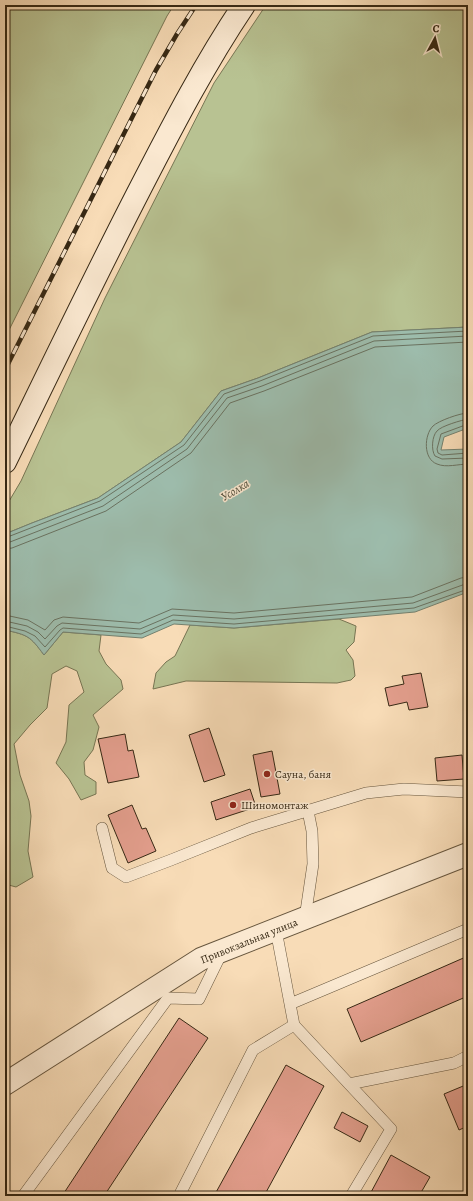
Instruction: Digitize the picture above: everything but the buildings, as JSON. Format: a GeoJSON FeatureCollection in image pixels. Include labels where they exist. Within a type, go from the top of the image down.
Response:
{"type":"FeatureCollection","features":[{"type":"Feature","properties":{"kind":"street"},"geometry":{"type":"LineString","coordinates":[[5,462],[170,130],[228,28],[244,5]]}},
{"type":"Feature","properties":{"kind":"street","name":"Привокзальная улица"},"geometry":{"type":"LineString","coordinates":[[5,1084],[201,959],[468,854]]}},
{"type":"Feature","properties":{"kind":"lane"},"geometry":{"type":"LineString","coordinates":[[102,828],[112,868],[126,877],[251,828],[366,793],[404,789],[468,792]]}},
{"type":"Feature","properties":{"kind":"lane"},"geometry":{"type":"LineString","coordinates":[[305,918],[313,864],[312,831],[308,811]]}},
{"type":"Feature","properties":{"kind":"lane"},"geometry":{"type":"LineString","coordinates":[[290,1004],[468,929]]}},
{"type":"Feature","properties":{"kind":"lane"},"geometry":{"type":"LineString","coordinates":[[276,930],[294,1025],[391,1129],[351,1196]]}},
{"type":"Feature","properties":{"kind":"lane"},"geometry":{"type":"LineString","coordinates":[[23,1196],[168,998],[200,1000],[222,951]]}},
{"type":"Feature","properties":{"kind":"lane"},"geometry":{"type":"LineString","coordinates":[[179,1196],[253,1050],[294,1025]]}},
{"type":"Feature","properties":{"kind":"lane"},"geometry":{"type":"LineString","coordinates":[[349,1084],[454,1063],[468,1056]]}},
{"type":"Feature","properties":{"kind":"green space"},"geometry":{"type":"Polygon","coordinates":[[[5,5],[174,5],[167,16],[5,338],[5,5]]]}},
{"type":"Feature","properties":{"kind":"green space"},"geometry":{"type":"Polygon","coordinates":[[[266,5],[468,5],[468,327],[372,332],[258,378],[221,391],[181,442],[98,498],[5,534],[5,508],[21,481],[105,298],[214,83],[266,5]]]}},
{"type":"Feature","properties":{"kind":"green space"},"geometry":{"type":"Polygon","coordinates":[[[339,619],[356,626],[354,642],[346,650],[353,660],[355,676],[351,680],[337,683],[186,681],[153,689],[156,673],[166,662],[175,656],[190,625],[234,628],[339,619]]]}},
{"type":"Feature","properties":{"kind":"green space"},"geometry":{"type":"Polygon","coordinates":[[[5,630],[19,633],[28,637],[44,655],[63,632],[101,635],[99,651],[106,664],[121,680],[123,689],[93,715],[99,727],[93,750],[84,762],[85,775],[96,782],[96,794],[81,800],[69,779],[56,763],[66,742],[69,705],[84,692],[77,671],[66,666],[52,674],[47,708],[14,744],[20,775],[29,801],[31,816],[28,851],[33,877],[16,887],[5,884],[5,630]]]}},
{"type":"Feature","properties":{"kind":"water","name":"Усолка"},"geometry":{"type":"Polygon","coordinates":[[[468,327],[468,428],[444,437],[441,450],[468,449],[468,592],[415,612],[234,628],[174,624],[142,638],[63,632],[44,655],[28,637],[19,633],[5,630],[5,534],[98,498],[181,442],[221,391],[258,378],[372,332],[468,327]]]}},
{"type":"Feature","properties":{"kind":"railway"},"geometry":{"type":"LineString","coordinates":[[5,370],[156,70],[196,5]]}},
{"type":"Feature","properties":{"kind":"place","name":"Сауна, баня"},"geometry":{"type":"Point","coordinates":[267,774]}},
{"type":"Feature","properties":{"kind":"place","name":"Шиномонтаж"},"geometry":{"type":"Point","coordinates":[233,805]}}]}
